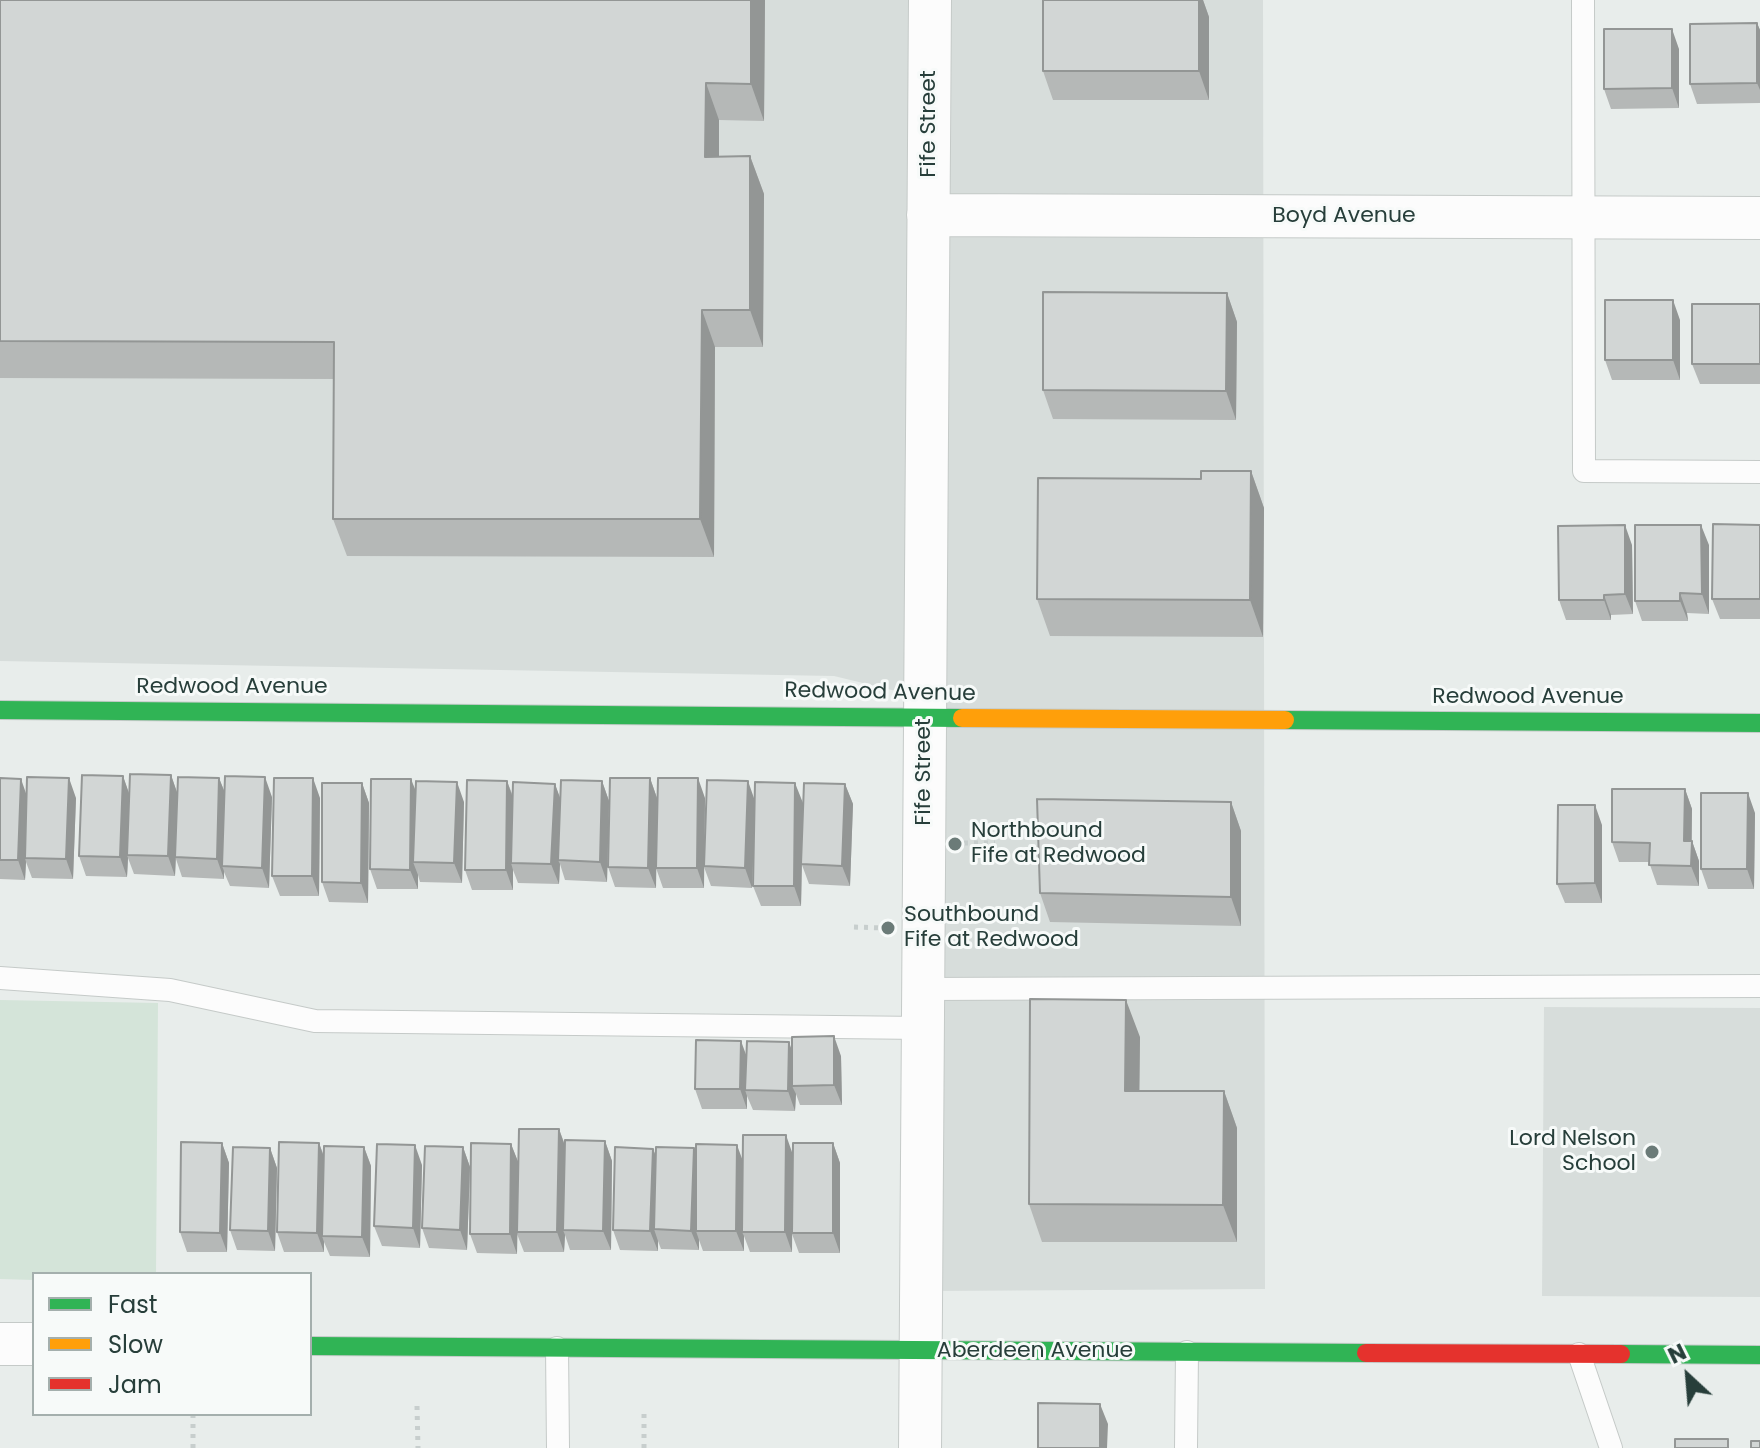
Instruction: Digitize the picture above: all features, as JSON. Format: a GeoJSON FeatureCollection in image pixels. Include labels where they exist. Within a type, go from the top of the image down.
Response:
{"type":"FeatureCollection","features":[{"type":"Feature","properties":{"kind":"street","name":"Fife Street"},"geometry":{"type":"LineString","coordinates":[[920,1448],[930,0]]}},
{"type":"Feature","properties":{"kind":"street","name":"Boyd Avenue"},"geometry":{"type":"LineString","coordinates":[[928,215],[1760,218]]}},
{"type":"Feature","properties":{"kind":"street","name":"Redwood Avenue"},"geometry":{"type":"LineString","coordinates":[[0,710],[1760,723]]}},
{"type":"Feature","properties":{"kind":"street"},"geometry":{"type":"LineString","coordinates":[[0,1344],[32,1344]]}},
{"type":"Feature","properties":{"kind":"street","name":"Aberdeen Avenue"},"geometry":{"type":"LineString","coordinates":[[312,1346],[1760,1355]]}},
{"type":"Feature","properties":{"kind":"lane"},"geometry":{"type":"LineString","coordinates":[[1583,0],[1584,471],[1760,472]]}},
{"type":"Feature","properties":{"kind":"lane"},"geometry":{"type":"LineString","coordinates":[[0,978],[170,990],[315,1021],[923,1009],[1760,986]]}},
{"type":"Feature","properties":{"kind":"lane"},"geometry":{"type":"LineString","coordinates":[[557,1348],[558,1448]]}},
{"type":"Feature","properties":{"kind":"lane"},"geometry":{"type":"LineString","coordinates":[[1186,1448],[1187,1352]]}},
{"type":"Feature","properties":{"kind":"lane"},"geometry":{"type":"LineString","coordinates":[[1579,1354],[1611,1448]]}},
{"type":"Feature","properties":{"kind":"path"},"geometry":{"type":"LineString","coordinates":[[955,844],[995,843]]}},
{"type":"Feature","properties":{"kind":"path"},"geometry":{"type":"LineString","coordinates":[[854,927],[888,928]]}},
{"type":"Feature","properties":{"kind":"path"},"geometry":{"type":"LineString","coordinates":[[417,1406],[418,1448]]}},
{"type":"Feature","properties":{"kind":"path"},"geometry":{"type":"LineString","coordinates":[[644,1408],[644,1448]]}},
{"type":"Feature","properties":{"kind":"path"},"geometry":{"type":"LineString","coordinates":[[193,1416],[193,1448]]}},
{"type":"Feature","properties":{"kind":"shaded area"},"geometry":{"type":"Polygon","coordinates":[[[0,0],[1263,0],[1265,1289],[929,1291],[933,700],[834,676],[0,661],[0,0]]]}},
{"type":"Feature","properties":{"kind":"shaded area","name":"Lord Nelson School"},"geometry":{"type":"Polygon","coordinates":[[[1544,1007],[1760,1008],[1760,1297],[1542,1296],[1544,1007]]]}},
{"type":"Feature","properties":{"kind":"green space"},"geometry":{"type":"Polygon","coordinates":[[[0,1000],[158,1003],[156,1272],[32,1272],[32,1280],[0,1279],[0,1000]]]}},
{"type":"Feature","properties":{"kind":"building"},"geometry":{"type":"Polygon","coordinates":[[[0,0],[751,0],[751,84],[706,83],[705,157],[750,156],[750,310],[702,310],[700,519],[333,519],[334,342],[0,341],[0,0]]]}},
{"type":"Feature","properties":{"kind":"building"},"geometry":{"type":"Polygon","coordinates":[[[1043,0],[1199,0],[1199,71],[1043,71],[1043,0]]]}},
{"type":"Feature","properties":{"kind":"building"},"geometry":{"type":"Polygon","coordinates":[[[1757,23],[1757,83],[1690,84],[1690,24],[1757,23]]]}},
{"type":"Feature","properties":{"kind":"building"},"geometry":{"type":"Polygon","coordinates":[[[1604,29],[1672,29],[1672,88],[1604,89],[1604,29]]]}},
{"type":"Feature","properties":{"kind":"building"},"geometry":{"type":"Polygon","coordinates":[[[1043,292],[1227,293],[1226,391],[1043,390],[1043,292]]]}},
{"type":"Feature","properties":{"kind":"building"},"geometry":{"type":"Polygon","coordinates":[[[1605,300],[1673,300],[1673,360],[1605,360],[1605,300]]]}},
{"type":"Feature","properties":{"kind":"building"},"geometry":{"type":"Polygon","coordinates":[[[1692,304],[1760,304],[1760,364],[1692,364],[1692,304]]]}},
{"type":"Feature","properties":{"kind":"building"},"geometry":{"type":"Polygon","coordinates":[[[1201,471],[1251,471],[1250,600],[1037,599],[1038,478],[1201,479],[1201,471]]]}},
{"type":"Feature","properties":{"kind":"building"},"geometry":{"type":"Polygon","coordinates":[[[1713,524],[1760,525],[1760,599],[1712,599],[1713,524]]]}},
{"type":"Feature","properties":{"kind":"building"},"geometry":{"type":"Polygon","coordinates":[[[1625,525],[1625,594],[1604,595],[1604,600],[1559,600],[1558,526],[1625,525]]]}},
{"type":"Feature","properties":{"kind":"building"},"geometry":{"type":"Polygon","coordinates":[[[1635,525],[1701,525],[1702,594],[1680,593],[1680,601],[1635,601],[1635,525]]]}},
{"type":"Feature","properties":{"kind":"building"},"geometry":{"type":"Polygon","coordinates":[[[130,774],[171,775],[168,856],[127,855],[130,774]]]}},
{"type":"Feature","properties":{"kind":"building"},"geometry":{"type":"Polygon","coordinates":[[[82,775],[123,776],[120,857],[79,856],[82,775]]]}},
{"type":"Feature","properties":{"kind":"building"},"geometry":{"type":"Polygon","coordinates":[[[225,776],[265,777],[262,868],[222,866],[225,776]]]}},
{"type":"Feature","properties":{"kind":"building"},"geometry":{"type":"Polygon","coordinates":[[[27,777],[69,778],[66,859],[25,858],[27,777]]]}},
{"type":"Feature","properties":{"kind":"building"},"geometry":{"type":"Polygon","coordinates":[[[178,777],[219,778],[217,859],[175,857],[178,777]]]}},
{"type":"Feature","properties":{"kind":"building"},"geometry":{"type":"Polygon","coordinates":[[[0,778],[21,779],[18,860],[0,860],[0,778]]]}},
{"type":"Feature","properties":{"kind":"building"},"geometry":{"type":"Polygon","coordinates":[[[274,778],[313,778],[312,876],[272,876],[274,778]]]}},
{"type":"Feature","properties":{"kind":"building"},"geometry":{"type":"Polygon","coordinates":[[[610,778],[650,778],[648,868],[608,867],[610,778]]]}},
{"type":"Feature","properties":{"kind":"building"},"geometry":{"type":"Polygon","coordinates":[[[658,778],[698,778],[697,868],[656,868],[658,778]]]}},
{"type":"Feature","properties":{"kind":"building"},"geometry":{"type":"Polygon","coordinates":[[[371,779],[411,779],[410,870],[370,869],[371,779]]]}},
{"type":"Feature","properties":{"kind":"building"},"geometry":{"type":"Polygon","coordinates":[[[467,780],[507,781],[506,870],[465,870],[467,780]]]}},
{"type":"Feature","properties":{"kind":"building"},"geometry":{"type":"Polygon","coordinates":[[[561,780],[602,781],[600,862],[558,860],[561,780]]]}},
{"type":"Feature","properties":{"kind":"building"},"geometry":{"type":"Polygon","coordinates":[[[707,780],[748,781],[745,868],[704,866],[707,780]]]}},
{"type":"Feature","properties":{"kind":"building"},"geometry":{"type":"Polygon","coordinates":[[[416,781],[457,782],[454,863],[413,862],[416,781]]]}},
{"type":"Feature","properties":{"kind":"building"},"geometry":{"type":"Polygon","coordinates":[[[513,782],[555,784],[551,864],[511,863],[513,782]]]}},
{"type":"Feature","properties":{"kind":"building"},"geometry":{"type":"Polygon","coordinates":[[[755,782],[795,783],[794,886],[753,886],[755,782]]]}},
{"type":"Feature","properties":{"kind":"building"},"geometry":{"type":"Polygon","coordinates":[[[322,783],[362,783],[361,883],[322,882],[322,783]]]}},
{"type":"Feature","properties":{"kind":"building"},"geometry":{"type":"Polygon","coordinates":[[[804,783],[845,784],[842,866],[801,864],[804,783]]]}},
{"type":"Feature","properties":{"kind":"building"},"geometry":{"type":"Polygon","coordinates":[[[1612,789],[1685,789],[1684,841],[1692,841],[1691,866],[1649,865],[1650,843],[1612,842],[1612,789]]]}},
{"type":"Feature","properties":{"kind":"building"},"geometry":{"type":"Polygon","coordinates":[[[1701,793],[1748,793],[1747,869],[1701,869],[1701,793]]]}},
{"type":"Feature","properties":{"kind":"building"},"geometry":{"type":"Polygon","coordinates":[[[1037,799],[1231,802],[1231,897],[1040,893],[1037,799]]]}},
{"type":"Feature","properties":{"kind":"building"},"geometry":{"type":"Polygon","coordinates":[[[1558,805],[1595,805],[1595,883],[1557,884],[1558,805]]]}},
{"type":"Feature","properties":{"kind":"building"},"geometry":{"type":"Polygon","coordinates":[[[1030,999],[1126,1000],[1125,1091],[1224,1091],[1223,1205],[1029,1204],[1030,999]]]}},
{"type":"Feature","properties":{"kind":"building"},"geometry":{"type":"Polygon","coordinates":[[[834,1036],[834,1085],[792,1086],[792,1037],[834,1036]]]}},
{"type":"Feature","properties":{"kind":"building"},"geometry":{"type":"Polygon","coordinates":[[[696,1040],[741,1041],[740,1089],[695,1089],[696,1040]]]}},
{"type":"Feature","properties":{"kind":"building"},"geometry":{"type":"Polygon","coordinates":[[[747,1041],[789,1042],[788,1091],[745,1090],[747,1041]]]}},
{"type":"Feature","properties":{"kind":"building"},"geometry":{"type":"Polygon","coordinates":[[[519,1129],[559,1129],[557,1232],[517,1232],[519,1129]]]}},
{"type":"Feature","properties":{"kind":"building"},"geometry":{"type":"Polygon","coordinates":[[[743,1135],[786,1135],[785,1232],[742,1232],[743,1135]]]}},
{"type":"Feature","properties":{"kind":"building"},"geometry":{"type":"Polygon","coordinates":[[[565,1140],[605,1141],[603,1231],[563,1230],[565,1140]]]}},
{"type":"Feature","properties":{"kind":"building"},"geometry":{"type":"Polygon","coordinates":[[[181,1142],[222,1143],[220,1233],[180,1232],[181,1142]]]}},
{"type":"Feature","properties":{"kind":"building"},"geometry":{"type":"Polygon","coordinates":[[[279,1142],[319,1143],[317,1233],[277,1232],[279,1142]]]}},
{"type":"Feature","properties":{"kind":"building"},"geometry":{"type":"Polygon","coordinates":[[[471,1143],[511,1144],[510,1234],[470,1234],[471,1143]]]}},
{"type":"Feature","properties":{"kind":"building"},"geometry":{"type":"Polygon","coordinates":[[[793,1143],[833,1143],[833,1233],[792,1233],[793,1143]]]}},
{"type":"Feature","properties":{"kind":"building"},"geometry":{"type":"Polygon","coordinates":[[[377,1144],[415,1145],[413,1228],[374,1226],[377,1144]]]}},
{"type":"Feature","properties":{"kind":"building"},"geometry":{"type":"Polygon","coordinates":[[[696,1144],[737,1145],[736,1231],[696,1231],[696,1144]]]}},
{"type":"Feature","properties":{"kind":"building"},"geometry":{"type":"Polygon","coordinates":[[[324,1146],[364,1147],[362,1237],[322,1236],[324,1146]]]}},
{"type":"Feature","properties":{"kind":"building"},"geometry":{"type":"Polygon","coordinates":[[[425,1146],[463,1147],[460,1230],[422,1228],[425,1146]]]}},
{"type":"Feature","properties":{"kind":"building"},"geometry":{"type":"Polygon","coordinates":[[[233,1147],[270,1148],[268,1231],[230,1230],[233,1147]]]}},
{"type":"Feature","properties":{"kind":"building"},"geometry":{"type":"Polygon","coordinates":[[[615,1147],[653,1149],[650,1231],[613,1230],[615,1147]]]}},
{"type":"Feature","properties":{"kind":"building"},"geometry":{"type":"Polygon","coordinates":[[[656,1147],[694,1148],[691,1231],[654,1229],[656,1147]]]}},
{"type":"Feature","properties":{"kind":"building"},"geometry":{"type":"Polygon","coordinates":[[[1038,1403],[1100,1404],[1100,1448],[1038,1448],[1038,1403]]]}},
{"type":"Feature","properties":{"kind":"building"},"geometry":{"type":"Polygon","coordinates":[[[1675,1439],[1728,1439],[1728,1448],[1675,1448],[1675,1439]]]}},
{"type":"Feature","properties":{"kind":"building"},"geometry":{"type":"Polygon","coordinates":[[[1751,1441],[1760,1441],[1760,1448],[1751,1448],[1751,1441]]]}},
{"type":"Feature","properties":{"kind":"traffic: fast"},"geometry":{"type":"LineString","coordinates":[[0,710],[962,718]]}},
{"type":"Feature","properties":{"kind":"traffic: fast"},"geometry":{"type":"LineString","coordinates":[[1285,720],[1760,723]]}},
{"type":"Feature","properties":{"kind":"traffic: fast"},"geometry":{"type":"LineString","coordinates":[[312,1346],[1366,1353]]}},
{"type":"Feature","properties":{"kind":"traffic: fast"},"geometry":{"type":"LineString","coordinates":[[1621,1354],[1760,1355]]}},
{"type":"Feature","properties":{"kind":"traffic: slow"},"geometry":{"type":"LineString","coordinates":[[962,718],[1285,720]]}},
{"type":"Feature","properties":{"kind":"traffic: jam"},"geometry":{"type":"LineString","coordinates":[[1366,1353],[1621,1354]]}},
{"type":"Feature","properties":{"kind":"place","name":"Northbound Fife at Redwood"},"geometry":{"type":"Point","coordinates":[955,844]}},
{"type":"Feature","properties":{"kind":"place","name":"Southbound Fife at Redwood"},"geometry":{"type":"Point","coordinates":[888,928]}},
{"type":"Feature","properties":{"kind":"place","name":"Lord Nelson School"},"geometry":{"type":"Point","coordinates":[1652,1152]}}]}
